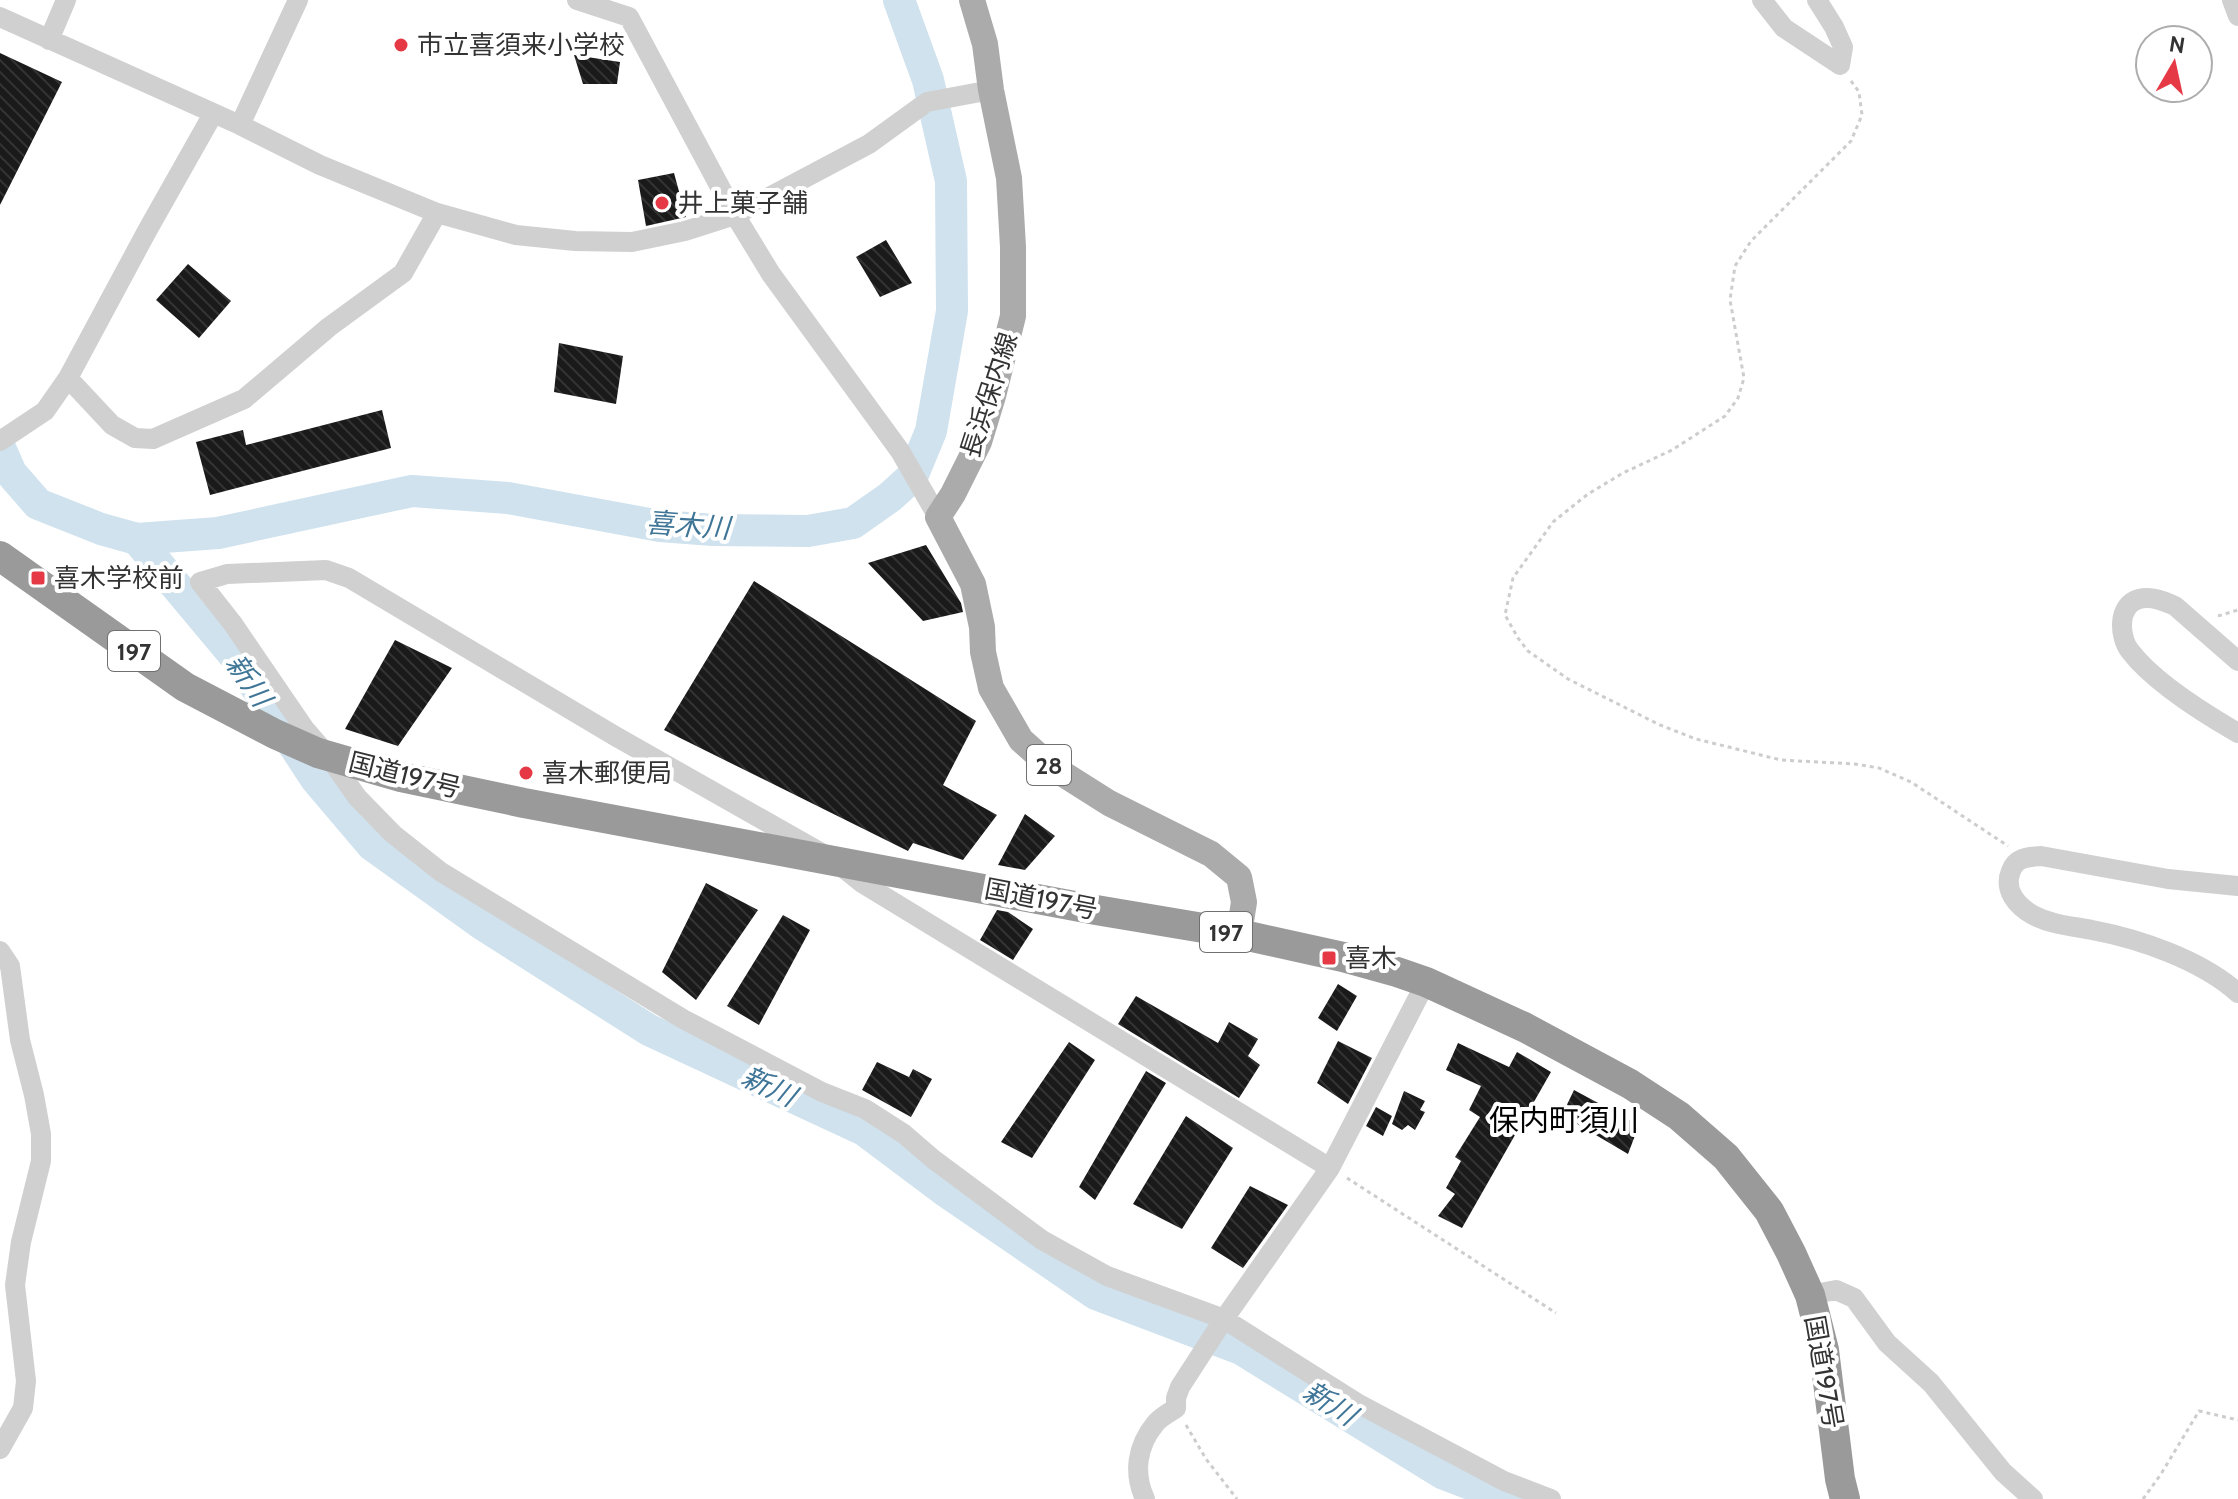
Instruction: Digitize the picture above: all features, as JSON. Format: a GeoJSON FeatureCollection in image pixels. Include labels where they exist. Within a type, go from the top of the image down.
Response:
{"type":"FeatureCollection","features":[{"type":"Feature","properties":{"kind":"highway","name":"国道197号"},"geometry":{"type":"LineString","coordinates":[[0,556],[185,687],[275,734],[324,755],[401,777],[524,803],[1239,934],[1343,957],[1426,982],[1551,1041],[1630,1084],[1679,1116],[1726,1157],[1769,1211],[1810,1295],[1824,1350],[1845,1499]]}},
{"type":"Feature","properties":{"kind":"main road","name":"長浜保内線"},"geometry":{"type":"LineString","coordinates":[[935,511],[953,494],[979,442],[1013,316],[1009,178],[987,91],[985,44],[972,0]]}},
{"type":"Feature","properties":{"kind":"main road","name":"28"},"geometry":{"type":"LineString","coordinates":[[935,511],[973,584],[991,688],[1021,740],[1049,765],[1097,795],[1211,854],[1239,877],[1244,902],[1239,934]]}},
{"type":"Feature","properties":{"kind":"street"},"geometry":{"type":"LineString","coordinates":[[49,40],[66,0]]}},
{"type":"Feature","properties":{"kind":"street"},"geometry":{"type":"LineString","coordinates":[[240,125],[298,0]]}},
{"type":"Feature","properties":{"kind":"street"},"geometry":{"type":"LineString","coordinates":[[577,0],[629,17],[735,215],[771,274],[900,451],[935,511]]}},
{"type":"Feature","properties":{"kind":"street"},"geometry":{"type":"LineString","coordinates":[[1762,0],[1784,28],[1840,65],[1843,47],[1817,0]]}},
{"type":"Feature","properties":{"kind":"street"},"geometry":{"type":"LineString","coordinates":[[2232,0],[2238,16]]}},
{"type":"Feature","properties":{"kind":"street"},"geometry":{"type":"LineString","coordinates":[[0,17],[240,125],[320,165],[437,213],[516,235],[575,241],[632,242],[685,231],[735,215],[869,144],[927,102],[987,91]]}},
{"type":"Feature","properties":{"kind":"street"},"geometry":{"type":"LineString","coordinates":[[0,441],[45,411],[68,378],[213,114]]}},
{"type":"Feature","properties":{"kind":"street"},"geometry":{"type":"LineString","coordinates":[[68,378],[112,425],[135,438],[153,439],[244,399],[329,327],[403,273],[437,213]]}},
{"type":"Feature","properties":{"kind":"street"},"geometry":{"type":"LineString","coordinates":[[1330,1168],[862,883],[832,859],[615,736],[349,578],[326,570],[227,574],[200,582],[357,797],[393,834],[454,880],[683,1019],[822,1092],[865,1109],[904,1134],[1007,1215],[1055,1247],[1107,1276],[1224,1319],[1357,1403],[1504,1481],[1551,1499]]}},
{"type":"Feature","properties":{"kind":"street"},"geometry":{"type":"LineString","coordinates":[[2238,661],[2175,606],[2165,601],[2153,598],[2136,600],[2127,608],[2122,620],[2122,635],[2128,650],[2143,665],[2207,715],[2238,733]]}},
{"type":"Feature","properties":{"kind":"street"},"geometry":{"type":"LineString","coordinates":[[2238,886],[2168,879],[2041,856],[2025,857],[2014,864],[2009,875],[2009,891],[2018,905],[2033,915],[2051,923],[2103,932],[2154,947],[2186,960],[2238,993]]}},
{"type":"Feature","properties":{"kind":"street"},"geometry":{"type":"LineString","coordinates":[[0,951],[10,966],[20,1040],[41,1134],[41,1161],[21,1242],[15,1285],[26,1381],[23,1408],[0,1449]]}},
{"type":"Feature","properties":{"kind":"street"},"geometry":{"type":"LineString","coordinates":[[1145,1499],[1137,1468],[1140,1448],[1156,1422],[1176,1408],[1180,1387],[1330,1168],[1426,982]]}},
{"type":"Feature","properties":{"kind":"street"},"geometry":{"type":"LineString","coordinates":[[1810,1295],[1836,1290],[1854,1298],[1887,1343],[1931,1383],[2003,1472],[2033,1499]]}},
{"type":"Feature","properties":{"kind":"path"},"geometry":{"type":"LineString","coordinates":[[1840,65],[1859,92],[1862,115],[1851,141],[1751,241],[1735,266],[1730,300],[1744,378],[1738,398],[1725,416],[1672,450],[1588,494],[1553,522],[1513,578],[1505,615],[1528,651],[1568,679],[1660,725],[1696,739],[1781,760],[1879,768],[1911,782],[2025,857]]}},
{"type":"Feature","properties":{"kind":"path"},"geometry":{"type":"LineString","coordinates":[[1330,1168],[1556,1313]]}},
{"type":"Feature","properties":{"kind":"path"},"geometry":{"type":"LineString","coordinates":[[1176,1408],[1206,1459],[1237,1499]]}},
{"type":"Feature","properties":{"kind":"path"},"geometry":{"type":"LineString","coordinates":[[2143,1499],[2199,1411],[2238,1420]]}},
{"type":"Feature","properties":{"kind":"building"},"geometry":{"type":"Polygon","coordinates":[[[0,53],[62,82],[0,205],[0,53]]]}},
{"type":"Feature","properties":{"kind":"building"},"geometry":{"type":"Polygon","coordinates":[[[574,55],[620,62],[617,84],[583,84],[574,55]]]}},
{"type":"Feature","properties":{"kind":"building","name":"井上菓子舗"},"geometry":{"type":"Polygon","coordinates":[[[674,173],[686,217],[646,226],[638,180],[674,173]]]}},
{"type":"Feature","properties":{"kind":"building"},"geometry":{"type":"Polygon","coordinates":[[[886,240],[912,283],[880,297],[856,257],[886,240]]]}},
{"type":"Feature","properties":{"kind":"building"},"geometry":{"type":"Polygon","coordinates":[[[188,264],[231,301],[199,338],[156,300],[188,264]]]}},
{"type":"Feature","properties":{"kind":"building"},"geometry":{"type":"Polygon","coordinates":[[[559,343],[623,356],[616,404],[554,392],[559,343]]]}},
{"type":"Feature","properties":{"kind":"building"},"geometry":{"type":"Polygon","coordinates":[[[382,410],[391,448],[210,495],[196,442],[243,430],[246,445],[382,410]]]}},
{"type":"Feature","properties":{"kind":"building"},"geometry":{"type":"Polygon","coordinates":[[[926,545],[961,603],[963,612],[923,621],[868,563],[926,545]]]}},
{"type":"Feature","properties":{"kind":"building"},"geometry":{"type":"Polygon","coordinates":[[[754,581],[976,721],[943,785],[997,815],[963,860],[913,843],[908,851],[664,730],[754,581]]]}},
{"type":"Feature","properties":{"kind":"building"},"geometry":{"type":"Polygon","coordinates":[[[395,640],[452,668],[398,746],[345,729],[395,640]]]}},
{"type":"Feature","properties":{"kind":"building"},"geometry":{"type":"Polygon","coordinates":[[[1025,814],[1055,836],[1025,870],[998,865],[1025,814]]]}},
{"type":"Feature","properties":{"kind":"building"},"geometry":{"type":"Polygon","coordinates":[[[706,883],[758,910],[696,1000],[662,972],[706,883]]]}},
{"type":"Feature","properties":{"kind":"building"},"geometry":{"type":"Polygon","coordinates":[[[997,910],[1008,912],[1033,929],[1013,960],[980,940],[997,910]]]}},
{"type":"Feature","properties":{"kind":"building"},"geometry":{"type":"Polygon","coordinates":[[[783,915],[810,930],[759,1025],[727,1006],[783,915]]]}},
{"type":"Feature","properties":{"kind":"building"},"geometry":{"type":"Polygon","coordinates":[[[1338,984],[1357,996],[1337,1031],[1318,1018],[1338,984]]]}},
{"type":"Feature","properties":{"kind":"building"},"geometry":{"type":"Polygon","coordinates":[[[1136,996],[1218,1043],[1229,1022],[1258,1039],[1248,1056],[1260,1065],[1239,1098],[1118,1024],[1136,996]]]}},
{"type":"Feature","properties":{"kind":"building"},"geometry":{"type":"Polygon","coordinates":[[[1338,1041],[1372,1058],[1348,1104],[1317,1083],[1338,1041]]]}},
{"type":"Feature","properties":{"kind":"building"},"geometry":{"type":"Polygon","coordinates":[[[1069,1042],[1095,1060],[1032,1158],[1001,1142],[1069,1042]]]}},
{"type":"Feature","properties":{"kind":"building"},"geometry":{"type":"Polygon","coordinates":[[[1458,1043],[1509,1067],[1517,1052],[1551,1072],[1462,1228],[1438,1216],[1455,1194],[1446,1188],[1461,1161],[1455,1157],[1480,1117],[1469,1110],[1481,1086],[1446,1070],[1458,1043]]]}},
{"type":"Feature","properties":{"kind":"building"},"geometry":{"type":"Polygon","coordinates":[[[877,1062],[909,1077],[913,1069],[932,1079],[911,1117],[862,1090],[877,1062]]]}},
{"type":"Feature","properties":{"kind":"building"},"geometry":{"type":"Polygon","coordinates":[[[1146,1071],[1166,1083],[1095,1200],[1079,1187],[1146,1071]]]}},
{"type":"Feature","properties":{"kind":"building"},"geometry":{"type":"Polygon","coordinates":[[[1574,1090],[1639,1125],[1628,1154],[1562,1115],[1574,1090]]]}},
{"type":"Feature","properties":{"kind":"building"},"geometry":{"type":"Polygon","coordinates":[[[1404,1091],[1425,1101],[1420,1110],[1425,1112],[1415,1130],[1408,1125],[1402,1130],[1392,1124],[1404,1091]]]}},
{"type":"Feature","properties":{"kind":"building"},"geometry":{"type":"Polygon","coordinates":[[[1376,1107],[1392,1116],[1383,1136],[1366,1126],[1376,1107]]]}},
{"type":"Feature","properties":{"kind":"building"},"geometry":{"type":"Polygon","coordinates":[[[1186,1116],[1233,1148],[1182,1229],[1133,1204],[1186,1116]]]}},
{"type":"Feature","properties":{"kind":"building"},"geometry":{"type":"Polygon","coordinates":[[[1250,1186],[1288,1205],[1243,1268],[1211,1248],[1250,1186]]]}},
{"type":"Feature","properties":{"kind":"waterway","name":"喜木川"},"geometry":{"type":"LineString","coordinates":[[0,448],[11,473],[38,504],[101,529],[137,539],[218,533],[412,491],[508,498],[660,526],[713,530],[808,531],[853,523],[912,477],[931,431],[952,311],[951,181],[928,80],[899,0]]}},
{"type":"Feature","properties":{"kind":"waterway","name":"新川"},"geometry":{"type":"LineString","coordinates":[[137,539],[239,661],[316,779],[372,845],[482,924],[649,1030],[864,1130],[944,1190],[1096,1294],[1241,1349],[1442,1473],[1509,1499]]}},
{"type":"Feature","properties":{"kind":"place","name":"市立喜須来小学校"},"geometry":{"type":"Point","coordinates":[401,45]}},
{"type":"Feature","properties":{"kind":"place","name":"井上菓子舗"},"geometry":{"type":"Point","coordinates":[662,203]}},
{"type":"Feature","properties":{"kind":"place","name":"喜木学校前"},"geometry":{"type":"Point","coordinates":[38,578]}},
{"type":"Feature","properties":{"kind":"place","name":"喜木郵便局"},"geometry":{"type":"Point","coordinates":[526,773]}},
{"type":"Feature","properties":{"kind":"place","name":"喜木"},"geometry":{"type":"Point","coordinates":[1329,958]}},
{"type":"Feature","properties":{"kind":"district","name":"保内町須川"},"geometry":{"type":"Point","coordinates":[1564,1120]}}]}
